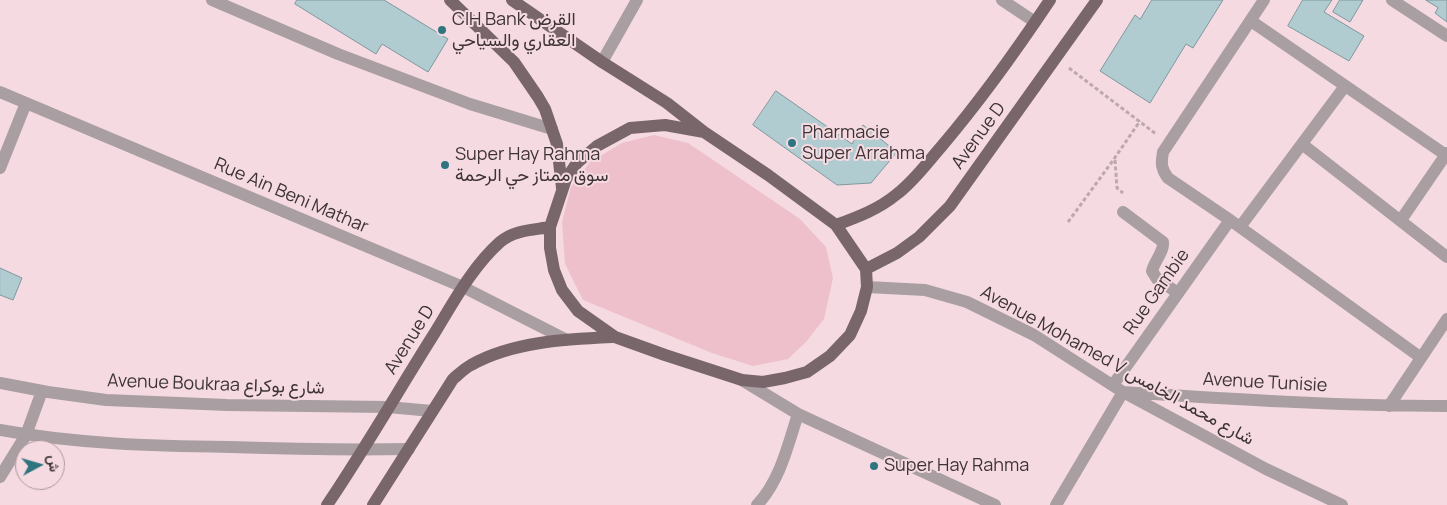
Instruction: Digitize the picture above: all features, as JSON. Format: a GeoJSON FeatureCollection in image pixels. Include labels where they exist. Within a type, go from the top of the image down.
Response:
{"type":"FeatureCollection","features":[{"type":"Feature","properties":{"kind":"main road"},"geometry":{"type":"LineString","coordinates":[[450,0],[514,62],[528,80],[545,109],[552,129],[562,188]]}},
{"type":"Feature","properties":{"kind":"main road"},"geometry":{"type":"LineString","coordinates":[[512,0],[602,62],[667,103],[704,132],[768,175],[836,225],[866,269],[867,287],[861,311],[850,335],[830,356],[806,372],[763,382],[742,380],[664,355],[615,337],[578,311],[562,290],[554,270],[550,248],[550,227],[562,188],[577,163],[596,146],[630,128],[665,125],[704,132]]}},
{"type":"Feature","properties":{"kind":"main road","name":"Avenue D"},"geometry":{"type":"LineString","coordinates":[[836,225],[882,205],[898,194],[914,178],[969,114],[1007,65],[1050,0]]}},
{"type":"Feature","properties":{"kind":"main road","name":"Avenue D"},"geometry":{"type":"LineString","coordinates":[[866,269],[897,253],[919,237],[950,206],[1097,0]]}},
{"type":"Feature","properties":{"kind":"main road","name":"Avenue D"},"geometry":{"type":"LineString","coordinates":[[327,505],[364,450],[463,287],[486,256],[501,241],[511,235],[550,227]]}},
{"type":"Feature","properties":{"kind":"main road"},"geometry":{"type":"LineString","coordinates":[[373,505],[453,379],[471,365],[506,350],[565,339],[615,337]]}},
{"type":"Feature","properties":{"kind":"street"},"geometry":{"type":"LineString","coordinates":[[212,0],[338,54],[470,104],[552,129]]}},
{"type":"Feature","properties":{"kind":"street"},"geometry":{"type":"LineString","coordinates":[[602,62],[637,0]]}},
{"type":"Feature","properties":{"kind":"street"},"geometry":{"type":"LineString","coordinates":[[1002,0],[1035,22]]}},
{"type":"Feature","properties":{"kind":"street"},"geometry":{"type":"LineString","coordinates":[[1264,0],[1163,152],[1162,167],[1164,172],[1168,178],[1420,357]]}},
{"type":"Feature","properties":{"kind":"street"},"geometry":{"type":"LineString","coordinates":[[1394,0],[1447,36]]}},
{"type":"Feature","properties":{"kind":"street"},"geometry":{"type":"LineString","coordinates":[[1251,21],[1446,154],[1401,220]]}},
{"type":"Feature","properties":{"kind":"street","name":"Rue Gambie"},"geometry":{"type":"LineString","coordinates":[[1118,389],[1178,293],[1302,144],[1345,86]]}},
{"type":"Feature","properties":{"kind":"street","name":"Rue Ain Beni Mathar"},"geometry":{"type":"LineString","coordinates":[[0,92],[463,287],[565,339]]}},
{"type":"Feature","properties":{"kind":"street"},"geometry":{"type":"LineString","coordinates":[[0,168],[26,103]]}},
{"type":"Feature","properties":{"kind":"street"},"geometry":{"type":"LineString","coordinates":[[1302,144],[1447,257]]}},
{"type":"Feature","properties":{"kind":"street"},"geometry":{"type":"LineString","coordinates":[[1123,212],[1163,242],[1163,248],[1154,262],[1152,271],[1178,293]]}},
{"type":"Feature","properties":{"kind":"street","name":"Avenue Mohamed V شارع محمد الخامس"},"geometry":{"type":"LineString","coordinates":[[867,287],[925,290],[968,302],[1034,335],[1118,389],[1266,469],[1342,505]]}},
{"type":"Feature","properties":{"kind":"street"},"geometry":{"type":"LineString","coordinates":[[1389,406],[1447,319]]}},
{"type":"Feature","properties":{"kind":"street"},"geometry":{"type":"LineString","coordinates":[[742,380],[798,414],[995,505]]}},
{"type":"Feature","properties":{"kind":"street","name":"Avenue Boukraa شارع بوكراع"},"geometry":{"type":"LineString","coordinates":[[0,383],[42,391],[115,400],[432,411]]}},
{"type":"Feature","properties":{"kind":"street"},"geometry":{"type":"LineString","coordinates":[[1056,505],[1118,389]]}},
{"type":"Feature","properties":{"kind":"street","name":"Avenue Tunisie"},"geometry":{"type":"LineString","coordinates":[[1118,389],[1272,401],[1389,406],[1447,406]]}},
{"type":"Feature","properties":{"kind":"street"},"geometry":{"type":"LineString","coordinates":[[0,477],[26,434],[42,391]]}},
{"type":"Feature","properties":{"kind":"street"},"geometry":{"type":"LineString","coordinates":[[757,505],[770,486],[782,462],[798,414]]}},
{"type":"Feature","properties":{"kind":"street"},"geometry":{"type":"LineString","coordinates":[[0,430],[100,443],[158,446],[364,450],[409,449]]}},
{"type":"Feature","properties":{"kind":"path"},"geometry":{"type":"LineString","coordinates":[[1056,59],[1140,120],[1169,144]]}},
{"type":"Feature","properties":{"kind":"path"},"geometry":{"type":"LineString","coordinates":[[1068,222],[1140,120]]}},
{"type":"Feature","properties":{"kind":"path"},"geometry":{"type":"LineString","coordinates":[[1114,159],[1118,188],[1129,199],[1123,212]]}},
{"type":"Feature","properties":{"kind":"shaded area"},"geometry":{"type":"Polygon","coordinates":[[[654,135],[688,143],[800,219],[826,247],[833,278],[824,319],[806,342],[788,359],[753,366],[712,353],[583,300],[565,264],[562,222],[571,187],[590,162],[622,143],[654,135]]]}},
{"type":"Feature","properties":{"kind":"building"},"geometry":{"type":"Polygon","coordinates":[[[297,0],[384,0],[448,39],[428,72],[382,44],[376,54],[295,4],[297,0]]]}},
{"type":"Feature","properties":{"kind":"building"},"geometry":{"type":"Polygon","coordinates":[[[1152,0],[1223,0],[1193,48],[1186,44],[1150,103],[1100,71],[1135,15],[1140,19],[1152,0]]]}},
{"type":"Feature","properties":{"kind":"building"},"geometry":{"type":"Polygon","coordinates":[[[1303,0],[1332,0],[1324,12],[1364,36],[1349,61],[1288,26],[1303,0]]]}},
{"type":"Feature","properties":{"kind":"building"},"geometry":{"type":"Polygon","coordinates":[[[1340,0],[1363,0],[1350,22],[1333,12],[1340,0]]]}},
{"type":"Feature","properties":{"kind":"building"},"geometry":{"type":"Polygon","coordinates":[[[1426,0],[1447,0],[1447,22],[1435,13],[1438,8],[1426,0]]]}},
{"type":"Feature","properties":{"kind":"building"},"geometry":{"type":"Polygon","coordinates":[[[776,91],[852,144],[863,125],[897,152],[871,183],[837,185],[753,125],[776,91]]]}},
{"type":"Feature","properties":{"kind":"building"},"geometry":{"type":"Polygon","coordinates":[[[0,268],[22,278],[13,300],[0,295],[0,268]]]}},
{"type":"Feature","properties":{"kind":"place","name":"CIH Bank القرض العقاري والسياحي"},"geometry":{"type":"Point","coordinates":[442,30]}},
{"type":"Feature","properties":{"kind":"place","name":"Pharmacie Super Arrahma"},"geometry":{"type":"Point","coordinates":[792,143]}},
{"type":"Feature","properties":{"kind":"place","name":"Super Hay Rahma سوق ممتاز حي الرحمة"},"geometry":{"type":"Point","coordinates":[445,165]}},
{"type":"Feature","properties":{"kind":"place","name":"Super Hay Rahma"},"geometry":{"type":"Point","coordinates":[874,466]}}]}
